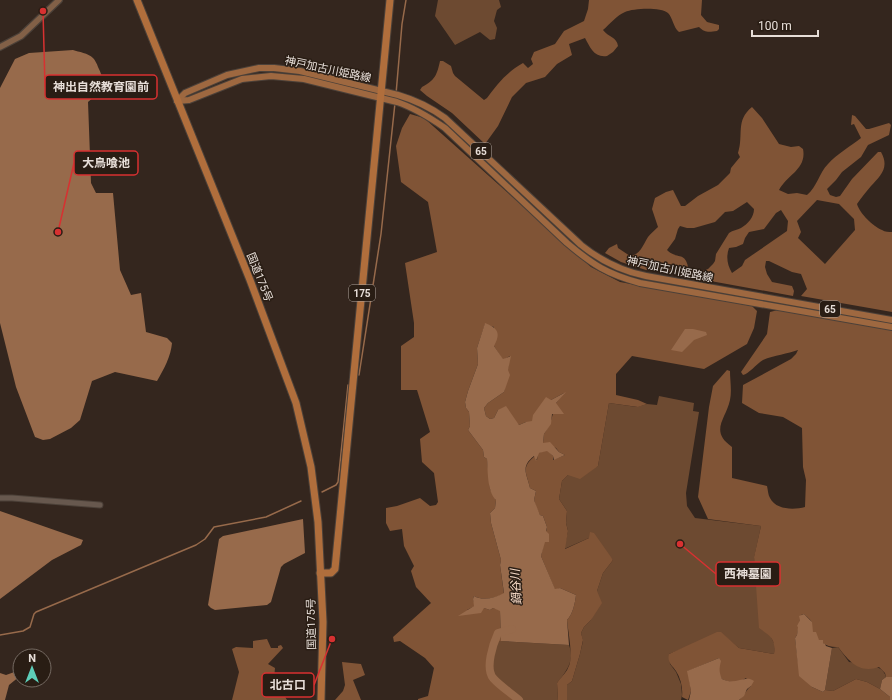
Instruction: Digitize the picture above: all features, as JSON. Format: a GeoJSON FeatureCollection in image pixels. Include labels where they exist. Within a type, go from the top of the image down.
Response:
{"type":"FeatureCollection","features":[{"type":"Feature","properties":{"kind":"highway","name":"国道175号"},"geometry":{"type":"LineString","coordinates":[[137,0],[176,101],[250,280],[296,403],[311,467],[318,522],[323,622],[321,700]]}},
{"type":"Feature","properties":{"kind":"highway","name":"175"},"geometry":{"type":"LineString","coordinates":[[320,573],[331,573],[335,569],[372,172],[390,0]]}},
{"type":"Feature","properties":{"kind":"main road"},"geometry":{"type":"LineString","coordinates":[[0,47],[21,36],[59,0]]}},
{"type":"Feature","properties":{"kind":"main road","name":"神戸加古川姫路線"},"geometry":{"type":"LineString","coordinates":[[176,101],[185,92],[227,75],[259,68],[294,70],[381,95],[412,107],[445,128],[567,243],[584,257],[608,273],[640,283],[892,327]]}},
{"type":"Feature","properties":{"kind":"main road","name":"神戸加古川姫路線"},"geometry":{"type":"LineString","coordinates":[[381,95],[413,100],[440,115],[581,246],[611,265],[646,276],[892,320]]}},
{"type":"Feature","properties":{"kind":"street"},"geometry":{"type":"LineString","coordinates":[[0,498],[100,505]]}},
{"type":"Feature","properties":{"kind":"shaded area"},"geometry":{"type":"Polygon","coordinates":[[[438,0],[499,0],[501,7],[497,10],[494,21],[497,28],[495,39],[490,40],[480,32],[455,45],[435,16],[438,0]]]}},
{"type":"Feature","properties":{"kind":"shaded area"},"geometry":{"type":"Polygon","coordinates":[[[589,0],[702,0],[701,15],[707,22],[719,25],[719,29],[717,31],[707,32],[699,27],[679,32],[675,28],[671,17],[665,11],[641,9],[622,13],[603,30],[617,43],[618,46],[613,52],[607,56],[596,54],[585,38],[569,44],[572,55],[557,64],[545,77],[526,83],[512,97],[498,126],[485,144],[452,113],[420,90],[433,79],[438,70],[440,61],[443,61],[451,66],[455,76],[484,100],[512,70],[523,63],[528,68],[533,64],[531,59],[534,52],[555,44],[564,31],[584,21],[589,0]]]}},
{"type":"Feature","properties":{"kind":"shaded area"},"geometry":{"type":"Polygon","coordinates":[[[752,107],[762,118],[779,144],[791,147],[799,146],[803,149],[802,162],[779,190],[788,194],[797,193],[807,195],[828,164],[840,153],[861,138],[854,124],[851,125],[852,115],[855,116],[866,129],[889,123],[891,125],[889,135],[868,145],[861,157],[842,172],[827,189],[830,195],[836,197],[840,196],[852,179],[878,152],[881,152],[884,158],[883,171],[857,204],[861,212],[871,223],[883,231],[892,232],[892,312],[801,296],[807,289],[801,274],[792,272],[769,261],[766,261],[765,267],[772,282],[792,286],[794,291],[793,296],[694,278],[695,274],[708,269],[713,264],[716,254],[729,233],[741,228],[750,220],[754,209],[747,202],[733,211],[725,212],[715,222],[694,228],[680,226],[675,239],[667,250],[684,258],[688,266],[689,274],[646,270],[621,262],[605,253],[609,248],[617,244],[618,248],[630,256],[639,252],[648,237],[658,227],[652,209],[655,198],[673,190],[681,206],[685,206],[698,196],[718,185],[730,173],[731,168],[740,157],[738,153],[741,128],[743,117],[752,107]],[[817,200],[797,221],[801,232],[798,238],[825,264],[855,230],[854,219],[839,204],[817,200]],[[781,210],[776,213],[764,229],[749,232],[743,244],[729,248],[728,260],[732,273],[742,266],[745,260],[787,231],[788,221],[781,210]]]}},
{"type":"Feature","properties":{"kind":"shaded area"},"geometry":{"type":"Polygon","coordinates":[[[410,114],[424,118],[591,267],[620,282],[752,306],[757,311],[754,328],[747,344],[704,369],[632,356],[616,374],[616,395],[638,400],[647,404],[638,407],[609,403],[598,466],[580,479],[568,475],[562,481],[559,499],[567,511],[566,523],[568,531],[565,549],[589,538],[590,532],[594,533],[613,560],[603,573],[597,591],[602,603],[581,633],[583,640],[572,681],[567,685],[567,700],[558,700],[557,683],[566,672],[570,664],[571,652],[567,620],[572,612],[576,595],[560,588],[555,590],[541,556],[547,527],[543,516],[540,515],[536,507],[534,500],[536,491],[530,488],[526,474],[527,464],[535,456],[537,460],[538,453],[547,450],[553,456],[553,460],[565,455],[559,452],[556,448],[543,443],[544,434],[550,424],[556,403],[564,393],[551,400],[532,422],[526,422],[519,425],[498,410],[494,418],[490,419],[486,416],[484,408],[488,403],[504,392],[510,356],[503,360],[494,346],[494,327],[485,324],[477,348],[478,364],[465,402],[466,408],[469,412],[470,426],[468,430],[483,450],[484,457],[487,459],[490,489],[496,500],[495,508],[490,513],[491,523],[501,560],[500,565],[504,594],[489,598],[478,598],[474,596],[473,599],[475,606],[467,610],[484,608],[490,610],[493,608],[500,610],[501,641],[492,641],[488,670],[491,678],[517,700],[418,700],[428,696],[434,668],[425,658],[400,641],[394,642],[393,637],[431,603],[416,587],[411,571],[414,566],[404,546],[402,529],[390,531],[386,523],[386,508],[420,498],[430,506],[436,505],[438,502],[434,473],[422,462],[420,439],[430,432],[417,390],[401,390],[401,346],[414,337],[414,323],[405,263],[437,252],[428,202],[401,182],[396,146],[402,128],[410,114]]]}},
{"type":"Feature","properties":{"kind":"shaded area"},"geometry":{"type":"Polygon","coordinates":[[[778,310],[892,330],[892,677],[886,677],[885,673],[879,667],[866,669],[855,665],[838,647],[830,646],[819,641],[812,631],[811,621],[804,614],[801,615],[795,638],[798,662],[812,687],[823,692],[825,690],[833,691],[856,679],[867,682],[880,689],[890,697],[890,700],[739,700],[751,686],[746,678],[734,682],[722,679],[719,674],[719,658],[688,671],[691,691],[688,700],[682,697],[680,680],[676,671],[669,662],[669,654],[717,632],[721,632],[739,648],[774,654],[773,641],[759,628],[754,557],[761,526],[708,519],[698,497],[713,386],[727,370],[730,371],[731,397],[720,430],[721,436],[732,447],[732,478],[767,486],[770,498],[776,505],[781,507],[796,509],[805,507],[806,480],[803,467],[802,428],[783,417],[759,413],[742,403],[743,385],[791,359],[798,350],[763,360],[743,375],[741,372],[767,334],[770,312],[778,310]]]}},
{"type":"Feature","properties":{"kind":"shaded area"},"geometry":{"type":"Polygon","coordinates":[[[659,396],[694,403],[693,411],[699,412],[686,493],[687,506],[695,518],[761,526],[754,558],[771,637],[775,645],[774,654],[739,648],[721,633],[669,654],[670,664],[676,672],[681,684],[681,700],[567,700],[567,685],[572,681],[583,641],[581,633],[584,627],[591,620],[597,591],[603,573],[613,560],[589,538],[564,549],[568,531],[566,523],[567,511],[559,499],[562,481],[568,475],[598,466],[609,403],[637,407],[647,404],[657,405],[659,396]]]}},
{"type":"Feature","properties":{"kind":"shaded area"},"geometry":{"type":"Polygon","coordinates":[[[267,639],[271,648],[278,648],[278,646],[281,645],[283,648],[268,664],[275,668],[274,679],[287,700],[232,700],[239,672],[232,649],[236,647],[253,648],[253,641],[267,639]]]}},
{"type":"Feature","properties":{"kind":"shaded area"},"geometry":{"type":"Polygon","coordinates":[[[492,641],[569,645],[571,656],[569,666],[557,683],[558,700],[517,700],[491,678],[488,670],[492,641]]]}},
{"type":"Feature","properties":{"kind":"shaded area"},"geometry":{"type":"Polygon","coordinates":[[[838,647],[849,662],[871,665],[881,669],[884,672],[886,677],[882,680],[880,689],[867,682],[856,679],[833,691],[825,690],[832,648],[838,647]]]}},
{"type":"Feature","properties":{"kind":"shaded area"},"geometry":{"type":"Polygon","coordinates":[[[342,662],[361,664],[365,675],[353,680],[361,700],[335,700],[343,691],[345,685],[342,662]]]}},
{"type":"Feature","properties":{"kind":"water"},"geometry":{"type":"Polygon","coordinates":[[[73,50],[91,56],[101,73],[102,87],[100,91],[88,102],[91,183],[96,193],[113,193],[120,270],[131,295],[141,293],[146,332],[167,338],[172,343],[169,358],[157,381],[115,372],[92,381],[80,420],[71,428],[50,439],[43,440],[35,437],[16,387],[0,323],[0,88],[15,59],[29,53],[73,50]]]}},
{"type":"Feature","properties":{"kind":"water"},"geometry":{"type":"Polygon","coordinates":[[[485,323],[493,327],[498,334],[494,346],[503,359],[511,356],[508,370],[510,375],[504,392],[488,403],[484,408],[486,416],[490,419],[494,418],[498,410],[506,406],[519,425],[532,421],[533,415],[546,397],[551,400],[566,392],[556,403],[564,414],[552,414],[551,424],[544,434],[543,443],[550,442],[559,452],[565,455],[554,460],[553,456],[547,451],[539,453],[536,461],[534,456],[527,464],[526,475],[530,488],[536,491],[534,500],[540,515],[543,516],[547,527],[546,531],[549,534],[549,542],[545,542],[541,556],[555,589],[560,588],[576,595],[572,612],[567,620],[569,645],[501,641],[500,611],[493,608],[490,610],[484,608],[481,613],[458,616],[474,606],[474,596],[478,598],[489,598],[504,593],[500,565],[501,560],[491,523],[490,513],[495,508],[496,500],[489,486],[487,459],[484,457],[483,450],[468,430],[470,426],[469,412],[466,408],[465,402],[478,364],[477,348],[485,323]]]}},
{"type":"Feature","properties":{"kind":"water"},"geometry":{"type":"Polygon","coordinates":[[[685,329],[706,332],[707,335],[694,340],[682,352],[671,350],[685,329]]]}},
{"type":"Feature","properties":{"kind":"water"},"geometry":{"type":"Polygon","coordinates":[[[0,511],[83,540],[81,545],[52,560],[0,599],[0,511]]]}},
{"type":"Feature","properties":{"kind":"water"},"geometry":{"type":"Polygon","coordinates":[[[303,519],[305,553],[281,567],[271,602],[267,605],[215,610],[208,605],[219,539],[223,536],[303,519]]]}},
{"type":"Feature","properties":{"kind":"water"},"geometry":{"type":"Polygon","coordinates":[[[804,614],[812,622],[813,632],[816,632],[819,640],[823,640],[823,643],[826,646],[832,648],[825,690],[823,692],[812,687],[799,676],[795,638],[797,635],[797,626],[800,620],[799,616],[804,614]]]}},
{"type":"Feature","properties":{"kind":"water"},"geometry":{"type":"Polygon","coordinates":[[[719,658],[721,661],[720,674],[722,679],[732,681],[751,679],[754,681],[747,689],[744,696],[739,700],[689,700],[691,691],[687,671],[719,658]]]}},
{"type":"Feature","properties":{"kind":"water"},"geometry":{"type":"Polygon","coordinates":[[[0,673],[6,675],[12,673],[12,683],[9,685],[5,700],[0,700],[0,673]]]}},
{"type":"Feature","properties":{"kind":"water"},"geometry":{"type":"Polygon","coordinates":[[[886,677],[892,677],[892,700],[890,700],[890,697],[880,689],[882,680],[886,677]]]}},
{"type":"Feature","properties":{"kind":"waterway"},"geometry":{"type":"LineString","coordinates":[[396,94],[402,24],[406,0]]}},
{"type":"Feature","properties":{"kind":"waterway"},"geometry":{"type":"LineString","coordinates":[[359,375],[381,234],[395,103]]}},
{"type":"Feature","properties":{"kind":"waterway"},"geometry":{"type":"LineString","coordinates":[[322,492],[336,485],[338,482],[348,385]]}},
{"type":"Feature","properties":{"kind":"waterway"},"geometry":{"type":"LineString","coordinates":[[0,635],[23,631],[30,627],[36,612],[196,545],[205,539],[214,527],[266,517],[301,501]]}},
{"type":"Feature","properties":{"kind":"waterway","name":"鍋谷川"},"geometry":{"type":"LineString","coordinates":[[512,629],[498,633],[492,649],[490,668],[493,678],[519,700]]}},
{"type":"Feature","properties":{"kind":"place","name":"神出自然教育園前"},"geometry":{"type":"Point","coordinates":[43,11]}},
{"type":"Feature","properties":{"kind":"place","name":"大鳥喰池"},"geometry":{"type":"Point","coordinates":[58,232]}},
{"type":"Feature","properties":{"kind":"place","name":"西神墓園"},"geometry":{"type":"Point","coordinates":[680,544]}},
{"type":"Feature","properties":{"kind":"place","name":"北古口"},"geometry":{"type":"Point","coordinates":[332,639]}}]}
